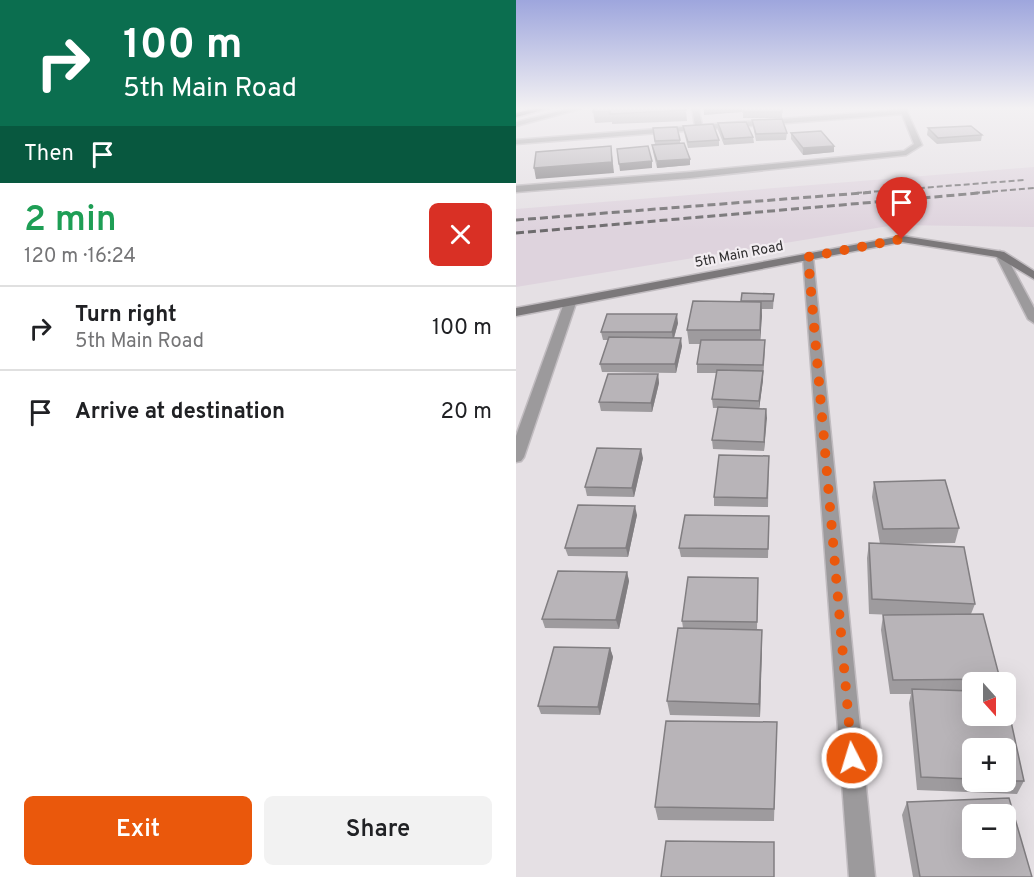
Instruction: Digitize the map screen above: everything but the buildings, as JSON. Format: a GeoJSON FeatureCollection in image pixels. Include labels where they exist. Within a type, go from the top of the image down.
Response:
{"type":"FeatureCollection","features":[{"type":"Feature","properties":{"kind":"street"},"geometry":{"type":"LineString","coordinates":[[516,189],[690,175],[906,153],[915,148]]}},
{"type":"Feature","properties":{"kind":"street","name":"5th Main Road"},"geometry":{"type":"LineString","coordinates":[[516,312],[902,239],[1000,254],[1034,276]]}},
{"type":"Feature","properties":{"kind":"street"},"geometry":{"type":"LineString","coordinates":[[1000,254],[1034,318]]}},
{"type":"Feature","properties":{"kind":"street"},"geometry":{"type":"LineString","coordinates":[[808,257],[862,877]]}},
{"type":"Feature","properties":{"kind":"street"},"geometry":{"type":"LineString","coordinates":[[516,457],[570,303]]}},
{"type":"Feature","properties":{"kind":"shaded area"},"geometry":{"type":"Polygon","coordinates":[[[1034,167],[1034,227],[895,225],[516,287],[516,209],[1034,167]]]}},
{"type":"Feature","properties":{"kind":"railway"},"geometry":{"type":"LineString","coordinates":[[856,193],[1024,180]]}},
{"type":"Feature","properties":{"kind":"railway"},"geometry":{"type":"LineString","coordinates":[[974,193],[1034,188]]}},
{"type":"Feature","properties":{"kind":"railway"},"geometry":{"type":"LineString","coordinates":[[516,220],[875,192]]}},
{"type":"Feature","properties":{"kind":"railway"},"geometry":{"type":"LineString","coordinates":[[516,233],[991,192]]}},
{"type":"Feature","properties":{"kind":"route"},"geometry":{"type":"LineString","coordinates":[[852,758],[808,257],[902,239]]}}]}
